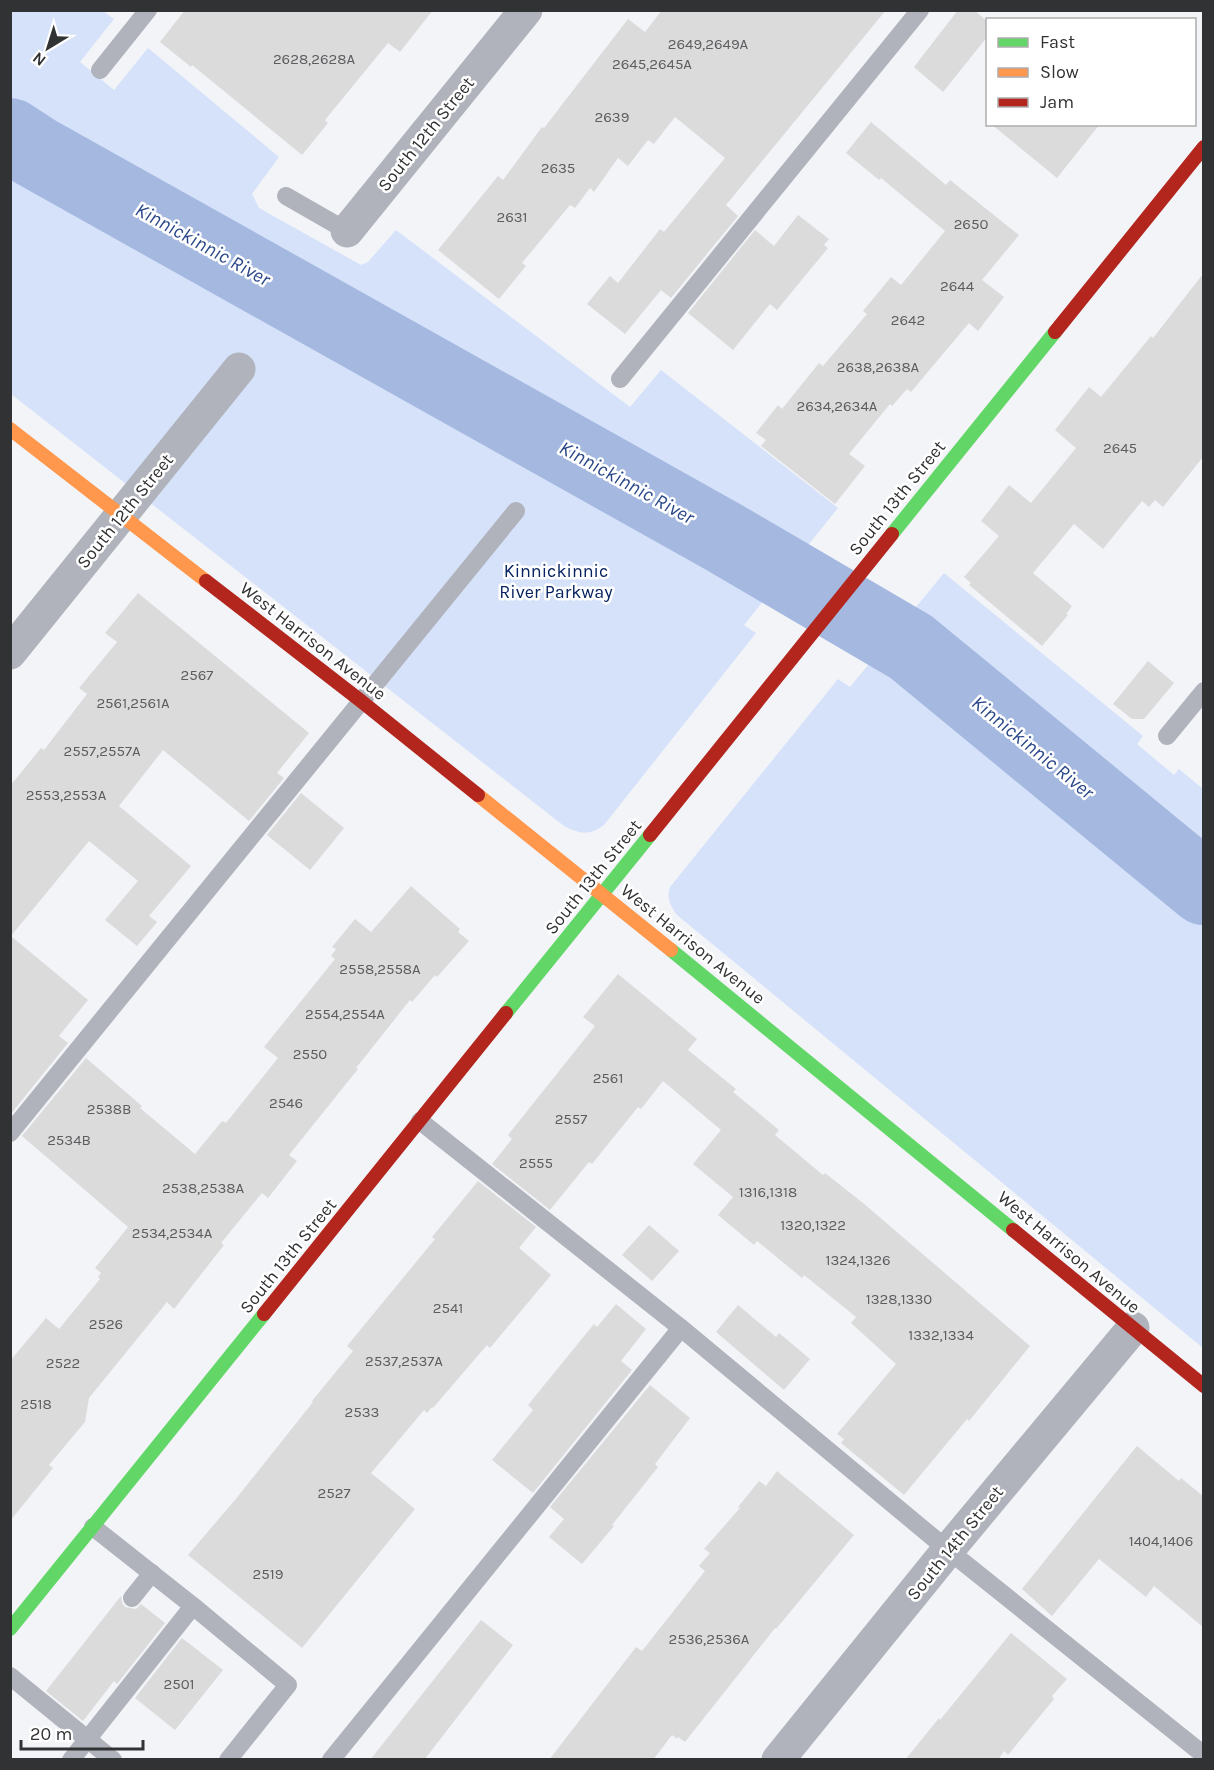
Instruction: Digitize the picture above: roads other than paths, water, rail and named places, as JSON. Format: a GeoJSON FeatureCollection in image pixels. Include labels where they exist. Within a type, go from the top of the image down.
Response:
{"type":"FeatureCollection","features":[{"type":"Feature","properties":{"kind":"street","name":"South 12th Street"},"geometry":{"type":"LineString","coordinates":[[347,231],[526,10]]}},
{"type":"Feature","properties":{"kind":"street","name":"South 13th Street"},"geometry":{"type":"LineString","coordinates":[[10,1629],[1203,147]]}},
{"type":"Feature","properties":{"kind":"street","name":"South 12th Street"},"geometry":{"type":"LineString","coordinates":[[10,653],[238,369]]}},
{"type":"Feature","properties":{"kind":"street","name":"West Harrison Avenue"},"geometry":{"type":"LineString","coordinates":[[10,429],[361,701],[602,894],[878,1117],[1203,1386]]}},
{"type":"Feature","properties":{"kind":"street","name":"South 14th Street"},"geometry":{"type":"LineString","coordinates":[[778,1760],[948,1550],[1133,1328]]}},
{"type":"Feature","properties":{"kind":"lane"},"geometry":{"type":"LineString","coordinates":[[100,70],[148,10]]}},
{"type":"Feature","properties":{"kind":"lane"},"geometry":{"type":"LineString","coordinates":[[620,379],[920,10]]}},
{"type":"Feature","properties":{"kind":"lane","name":"South 12th Street"},"geometry":{"type":"LineString","coordinates":[[285,196],[347,231]]}},
{"type":"Feature","properties":{"kind":"lane"},"geometry":{"type":"LineString","coordinates":[[10,1133],[516,511]]}},
{"type":"Feature","properties":{"kind":"lane"},"geometry":{"type":"LineString","coordinates":[[1167,736],[1203,691]]}},
{"type":"Feature","properties":{"kind":"lane"},"geometry":{"type":"LineString","coordinates":[[420,1121],[681,1328],[948,1550],[1203,1755]]}},
{"type":"Feature","properties":{"kind":"lane"},"geometry":{"type":"LineString","coordinates":[[331,1760],[681,1328]]}},
{"type":"Feature","properties":{"kind":"lane"},"geometry":{"type":"LineString","coordinates":[[93,1527],[288,1684],[228,1760]]}},
{"type":"Feature","properties":{"kind":"lane"},"geometry":{"type":"LineString","coordinates":[[132,1598],[152,1573]]}},
{"type":"Feature","properties":{"kind":"lane"},"geometry":{"type":"LineString","coordinates":[[71,1760],[193,1606]]}},
{"type":"Feature","properties":{"kind":"lane"},"geometry":{"type":"LineString","coordinates":[[10,1676],[50,1703],[113,1760]]}},
{"type":"Feature","properties":{"kind":"waterway","name":"Kinnickinnic River"},"geometry":{"type":"LineString","coordinates":[[10,135],[36,152],[725,538],[911,647],[1204,888]]}},
{"type":"Feature","properties":{"kind":"park label","name":"Kinnickinnic River Parkway"},"geometry":{"type":"Point","coordinates":[556,581]}}]}
